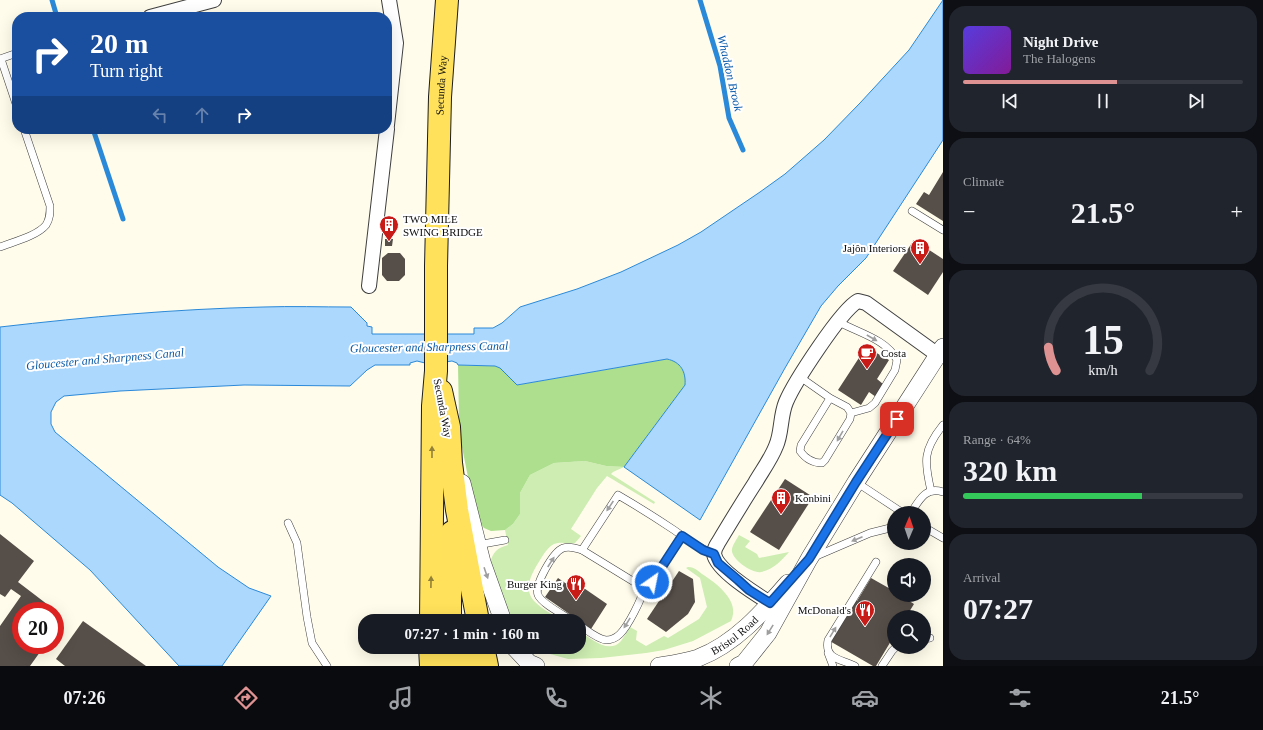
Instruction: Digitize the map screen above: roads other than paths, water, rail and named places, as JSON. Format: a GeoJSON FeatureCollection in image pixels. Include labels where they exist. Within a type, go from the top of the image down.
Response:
{"type":"FeatureCollection","features":[{"type":"Feature","properties":{"kind":"main road","name":"Secunda Way"},"geometry":{"type":"LineString","coordinates":[[431,614],[433,406],[436,371],[436,266],[440,97],[447,0]]}},
{"type":"Feature","properties":{"kind":"main road","name":"Secunda Way"},"geometry":{"type":"LineString","coordinates":[[436,371],[449,427],[451,463],[457,510],[477,614]]}},
{"type":"Feature","properties":{"kind":"main road"},"geometry":{"type":"LineString","coordinates":[[450,614],[452,532],[451,463]]}},
{"type":"Feature","properties":{"kind":"main road"},"geometry":{"type":"LineString","coordinates":[[452,532],[464,614]]}},
{"type":"Feature","properties":{"kind":"main road"},"geometry":{"type":"LineString","coordinates":[[430,654],[431,666]]}},
{"type":"Feature","properties":{"kind":"main road"},"geometry":{"type":"LineString","coordinates":[[451,654],[451,666]]}},
{"type":"Feature","properties":{"kind":"main road"},"geometry":{"type":"LineString","coordinates":[[470,654],[471,666]]}},
{"type":"Feature","properties":{"kind":"main road"},"geometry":{"type":"LineString","coordinates":[[484,654],[487,666]]}},
{"type":"Feature","properties":{"kind":"street"},"geometry":{"type":"LineString","coordinates":[[169,12],[214,0]]}},
{"type":"Feature","properties":{"kind":"street"},"geometry":{"type":"LineString","coordinates":[[389,0],[391,12]]}},
{"type":"Feature","properties":{"kind":"street"},"geometry":{"type":"LineString","coordinates":[[392,18],[396,43],[392,79]]}},
{"type":"Feature","properties":{"kind":"street"},"geometry":{"type":"LineString","coordinates":[[369,286],[385,134]]}},
{"type":"Feature","properties":{"kind":"street"},"geometry":{"type":"LineString","coordinates":[[776,606],[749,590],[718,563],[714,554],[718,542],[769,461],[777,445],[781,419],[786,403],[800,377],[837,321],[852,304],[858,301],[866,304],[940,351]]}},
{"type":"Feature","properties":{"kind":"street","name":"Bristol Road"},"geometry":{"type":"LineString","coordinates":[[741,665],[768,633],[776,606],[809,559],[856,482],[940,351]]}},
{"type":"Feature","properties":{"kind":"street"},"geometry":{"type":"LineString","coordinates":[[449,427],[477,545],[501,614]]}},
{"type":"Feature","properties":{"kind":"street","name":"Bristol Road"},"geometry":{"type":"LineString","coordinates":[[659,666],[693,662],[730,640],[764,611],[776,606]]}},
{"type":"Feature","properties":{"kind":"street"},"geometry":{"type":"LineString","coordinates":[[521,654],[529,663],[536,666]]}},
{"type":"Feature","properties":{"kind":"lane"},"geometry":{"type":"LineString","coordinates":[[12,55],[0,59],[12,94]]}},
{"type":"Feature","properties":{"kind":"lane"},"geometry":{"type":"LineString","coordinates":[[0,247],[38,233],[46,224],[50,216],[50,206],[26,134]]}},
{"type":"Feature","properties":{"kind":"lane"},"geometry":{"type":"LineString","coordinates":[[912,211],[943,230]]}},
{"type":"Feature","properties":{"kind":"lane"},"geometry":{"type":"LineString","coordinates":[[837,321],[853,330],[872,337],[891,350],[897,360],[895,370],[875,403],[869,408],[851,413]]}},
{"type":"Feature","properties":{"kind":"lane"},"geometry":{"type":"LineString","coordinates":[[800,377],[830,398],[847,407],[851,413],[851,417],[825,460],[822,463],[816,463],[803,456],[800,451],[801,445],[830,398]]}},
{"type":"Feature","properties":{"kind":"lane"},"geometry":{"type":"LineString","coordinates":[[931,491],[926,470],[927,454],[932,441],[943,425]]}},
{"type":"Feature","properties":{"kind":"lane"},"geometry":{"type":"LineString","coordinates":[[856,482],[892,506]]}},
{"type":"Feature","properties":{"kind":"lane"},"geometry":{"type":"LineString","coordinates":[[916,506],[924,494],[938,490],[943,492]]}},
{"type":"Feature","properties":{"kind":"lane"},"geometry":{"type":"LineString","coordinates":[[582,550],[618,495],[703,550],[714,554]]}},
{"type":"Feature","properties":{"kind":"lane"},"geometry":{"type":"LineString","coordinates":[[288,523],[297,543],[312,643],[327,666]]}},
{"type":"Feature","properties":{"kind":"lane"},"geometry":{"type":"LineString","coordinates":[[809,559],[870,533],[887,529]]}},
{"type":"Feature","properties":{"kind":"lane"},"geometry":{"type":"LineString","coordinates":[[931,531],[943,538]]}},
{"type":"Feature","properties":{"kind":"lane"},"geometry":{"type":"LineString","coordinates":[[586,630],[605,640],[615,638],[620,634],[643,596],[644,588],[652,582],[682,536]]}},
{"type":"Feature","properties":{"kind":"lane"},"geometry":{"type":"LineString","coordinates":[[477,545],[505,540]]}},
{"type":"Feature","properties":{"kind":"lane"},"geometry":{"type":"LineString","coordinates":[[562,614],[544,602],[537,594],[537,589],[541,577],[559,551],[564,548],[571,547],[582,550],[644,588]]}},
{"type":"Feature","properties":{"kind":"lane"},"geometry":{"type":"LineString","coordinates":[[833,666],[828,652],[828,640],[876,562]]}},
{"type":"Feature","properties":{"kind":"lane"},"geometry":{"type":"LineString","coordinates":[[828,652],[837,660],[848,662],[855,666]]}},
{"type":"Feature","properties":{"kind":"lane"},"geometry":{"type":"LineString","coordinates":[[882,666],[890,654]]}},
{"type":"Feature","properties":{"kind":"water","name":"Gloucester and Sharpness Canal"},"geometry":{"type":"Polygon","coordinates":[[[943,0],[943,140],[866,258],[838,286],[821,306],[700,520],[624,467],[685,385],[685,376],[682,368],[676,362],[667,359],[517,385],[500,368],[495,366],[458,365],[452,361],[429,364],[417,361],[410,363],[410,365],[375,365],[367,370],[350,386],[244,385],[120,391],[64,396],[56,402],[51,412],[51,424],[55,432],[218,567],[249,588],[271,596],[222,666],[179,666],[90,570],[12,503],[0,495],[0,327],[98,317],[230,308],[351,307],[367,323],[367,326],[372,327],[372,334],[474,334],[474,328],[493,328],[502,323],[520,307],[577,289],[621,272],[678,245],[701,232],[785,174],[824,140],[909,50],[943,0]]]}},
{"type":"Feature","properties":{"kind":"waterway"},"geometry":{"type":"LineString","coordinates":[[52,0],[56,12]]}},
{"type":"Feature","properties":{"kind":"waterway","name":"Whaddon Brook"},"geometry":{"type":"LineString","coordinates":[[700,0],[720,66],[729,118],[743,150]]}},
{"type":"Feature","properties":{"kind":"waterway"},"geometry":{"type":"LineString","coordinates":[[95,134],[123,219]]}},
{"type":"Feature","properties":{"kind":"place","name":"TWO MILE SWING BRIDGE"},"geometry":{"type":"Point","coordinates":[389,242]}},
{"type":"Feature","properties":{"kind":"place","name":"Jajôn Interiors"},"geometry":{"type":"Point","coordinates":[920,265]}},
{"type":"Feature","properties":{"kind":"place","name":"Costa"},"geometry":{"type":"Point","coordinates":[867,370]}},
{"type":"Feature","properties":{"kind":"place","name":"Konbini"},"geometry":{"type":"Point","coordinates":[781,515]}},
{"type":"Feature","properties":{"kind":"place","name":"Burger King"},"geometry":{"type":"Point","coordinates":[576,601]}},
{"type":"Feature","properties":{"kind":"place","name":"McDonald's"},"geometry":{"type":"Point","coordinates":[865,627]}}]}
